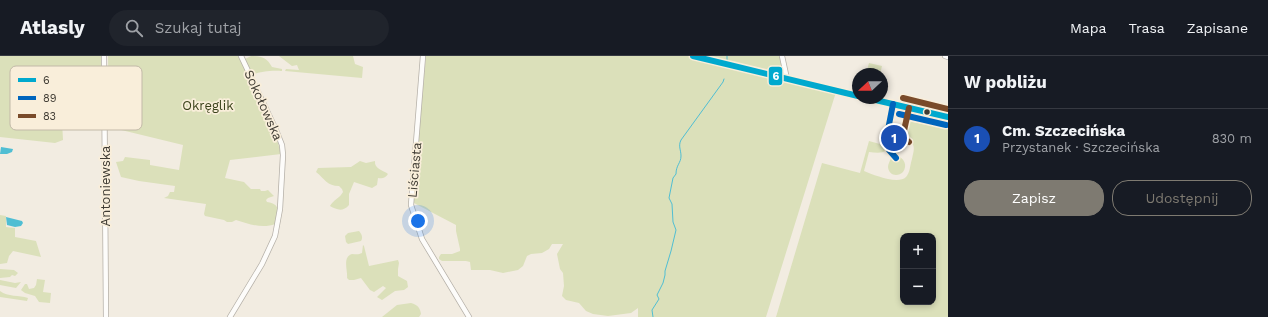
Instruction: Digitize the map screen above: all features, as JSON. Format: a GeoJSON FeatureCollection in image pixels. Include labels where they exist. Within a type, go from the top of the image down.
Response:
{"type":"FeatureCollection","features":[{"type":"Feature","properties":{"kind":"main road"},"geometry":{"type":"LineString","coordinates":[[693,56],[852,95]]}},
{"type":"Feature","properties":{"kind":"main road"},"geometry":{"type":"LineString","coordinates":[[888,103],[948,117]]}},
{"type":"Feature","properties":{"kind":"street","name":"Antoniewska"},"geometry":{"type":"LineString","coordinates":[[104,56],[104,66]]}},
{"type":"Feature","properties":{"kind":"street","name":"Sokołowska"},"geometry":{"type":"LineString","coordinates":[[230,317],[262,264],[275,236],[280,209],[283,155],[282,145],[276,130],[241,56]]}},
{"type":"Feature","properties":{"kind":"street","name":"Liściasta"},"geometry":{"type":"LineString","coordinates":[[423,56],[411,205],[422,239],[469,317]]}},
{"type":"Feature","properties":{"kind":"street"},"geometry":{"type":"LineString","coordinates":[[782,56],[787,79]]}},
{"type":"Feature","properties":{"kind":"street","name":"Antoniewska"},"geometry":{"type":"LineString","coordinates":[[105,130],[106,317]]}},
{"type":"Feature","properties":{"kind":"green space"},"geometry":{"type":"Polygon","coordinates":[[[0,56],[102,56],[102,66],[10,66],[10,130],[62,130],[63,140],[55,143],[0,137],[0,56]]]}},
{"type":"Feature","properties":{"kind":"green space","name":"Okręglik"},"geometry":{"type":"Polygon","coordinates":[[[108,56],[239,56],[263,104],[278,141],[281,154],[230,160],[225,178],[244,182],[251,189],[260,189],[261,191],[268,190],[274,196],[268,198],[266,200],[267,202],[275,205],[278,210],[275,224],[261,226],[236,220],[227,222],[205,216],[206,204],[164,198],[168,196],[170,192],[174,192],[175,186],[121,177],[116,162],[123,161],[125,157],[150,160],[150,165],[179,170],[183,145],[121,130],[142,130],[142,66],[108,66],[108,56]]]}},
{"type":"Feature","properties":{"kind":"green space"},"geometry":{"type":"Polygon","coordinates":[[[251,56],[264,58],[272,67],[282,69],[282,71],[267,71],[253,75],[245,59],[251,56]]]}},
{"type":"Feature","properties":{"kind":"green space"},"geometry":{"type":"Polygon","coordinates":[[[279,56],[353,56],[355,64],[363,67],[362,78],[285,71],[286,69],[299,70],[297,65],[292,66],[279,56]]]}},
{"type":"Feature","properties":{"kind":"green space"},"geometry":{"type":"Polygon","coordinates":[[[426,56],[781,56],[786,80],[836,92],[766,317],[638,317],[638,308],[631,313],[608,316],[593,314],[586,311],[579,303],[566,300],[562,296],[564,286],[563,273],[560,269],[557,254],[563,244],[552,244],[549,249],[542,253],[531,254],[527,256],[523,266],[518,270],[503,273],[490,270],[471,270],[470,262],[442,261],[439,259],[441,254],[452,254],[460,251],[456,225],[412,202],[426,56]]]}},
{"type":"Feature","properties":{"kind":"green space"},"geometry":{"type":"Polygon","coordinates":[[[869,63],[882,66],[882,68],[868,68],[869,63]]]}},
{"type":"Feature","properties":{"kind":"green space"},"geometry":{"type":"Polygon","coordinates":[[[907,121],[948,129],[948,317],[776,317],[822,163],[860,173],[869,141],[887,146],[889,141],[889,146],[885,151],[880,153],[869,152],[864,171],[892,180],[902,179],[906,177],[910,169],[914,150],[911,142],[913,140],[904,131],[907,121]]]}},
{"type":"Feature","properties":{"kind":"green space"},"geometry":{"type":"Polygon","coordinates":[[[896,155],[903,160],[905,164],[903,172],[899,175],[892,174],[888,167],[891,158],[896,155]]]}},
{"type":"Feature","properties":{"kind":"green space"},"geometry":{"type":"Polygon","coordinates":[[[360,161],[366,163],[375,161],[377,168],[388,174],[384,178],[378,178],[377,185],[372,188],[354,182],[349,194],[349,205],[344,209],[335,209],[330,206],[343,192],[342,189],[339,186],[332,185],[316,172],[318,168],[351,167],[360,161]]]}},
{"type":"Feature","properties":{"kind":"green space"},"geometry":{"type":"Polygon","coordinates":[[[0,215],[6,216],[6,227],[15,228],[15,237],[36,241],[41,257],[13,251],[9,256],[7,263],[0,264],[0,215]]]}},
{"type":"Feature","properties":{"kind":"green space"},"geometry":{"type":"Polygon","coordinates":[[[359,231],[362,236],[361,241],[348,244],[346,242],[345,236],[348,233],[359,231]]]}},
{"type":"Feature","properties":{"kind":"green space"},"geometry":{"type":"Polygon","coordinates":[[[363,245],[369,266],[398,260],[398,276],[407,281],[408,287],[404,290],[395,291],[382,300],[377,297],[386,288],[383,286],[374,292],[370,290],[361,278],[349,280],[347,278],[347,258],[352,254],[362,253],[363,245]]]}},
{"type":"Feature","properties":{"kind":"green space"},"geometry":{"type":"Polygon","coordinates":[[[0,269],[14,270],[18,273],[15,276],[12,275],[10,277],[0,278],[0,269]]]}},
{"type":"Feature","properties":{"kind":"green space"},"geometry":{"type":"Polygon","coordinates":[[[37,279],[45,280],[43,292],[51,293],[50,303],[39,302],[35,296],[21,290],[25,284],[27,284],[29,289],[34,288],[37,279]]]}},
{"type":"Feature","properties":{"kind":"green space"},"geometry":{"type":"Polygon","coordinates":[[[0,280],[15,283],[21,282],[16,288],[0,285],[0,280]]]}},
{"type":"Feature","properties":{"kind":"green space"},"geometry":{"type":"Polygon","coordinates":[[[0,291],[6,294],[28,298],[27,301],[0,297],[0,291]]]}},
{"type":"Feature","properties":{"kind":"green space"},"geometry":{"type":"Polygon","coordinates":[[[411,303],[419,308],[421,314],[419,317],[382,317],[397,305],[411,303]]]}},
{"type":"Feature","properties":{"kind":"water"},"geometry":{"type":"Polygon","coordinates":[[[1,147],[13,149],[12,152],[7,154],[0,154],[1,147]]]}},
{"type":"Feature","properties":{"kind":"water"},"geometry":{"type":"Polygon","coordinates":[[[6,217],[22,221],[23,223],[21,226],[15,227],[7,225],[6,217]]]}},
{"type":"Feature","properties":{"kind":"waterway"},"geometry":{"type":"LineString","coordinates":[[653,317],[652,310],[659,299],[657,295],[663,283],[676,230],[673,222],[672,204],[669,198],[673,178],[676,174],[681,158],[680,142],[724,79]]}},
{"type":"Feature","properties":{"kind":"transit line","name":"6"},"geometry":{"type":"LineString","coordinates":[[693,56],[852,95]]}},
{"type":"Feature","properties":{"kind":"transit line","name":"83"},"geometry":{"type":"LineString","coordinates":[[903,98],[948,109]]}},
{"type":"Feature","properties":{"kind":"transit line","name":"6"},"geometry":{"type":"LineString","coordinates":[[888,103],[948,117]]}},
{"type":"Feature","properties":{"kind":"transit line","name":"89"},"geometry":{"type":"LineString","coordinates":[[893,104],[886,140],[889,150],[896,158]]}},
{"type":"Feature","properties":{"kind":"transit line","name":"83"},"geometry":{"type":"LineString","coordinates":[[909,108],[903,135],[909,142]]}},
{"type":"Feature","properties":{"kind":"transit line","name":"89"},"geometry":{"type":"LineString","coordinates":[[899,114],[946,125]]}},
{"type":"Feature","properties":{"kind":"place","name":"Cm. Szczecińska"},"geometry":{"type":"Point","coordinates":[894,138]}}]}
